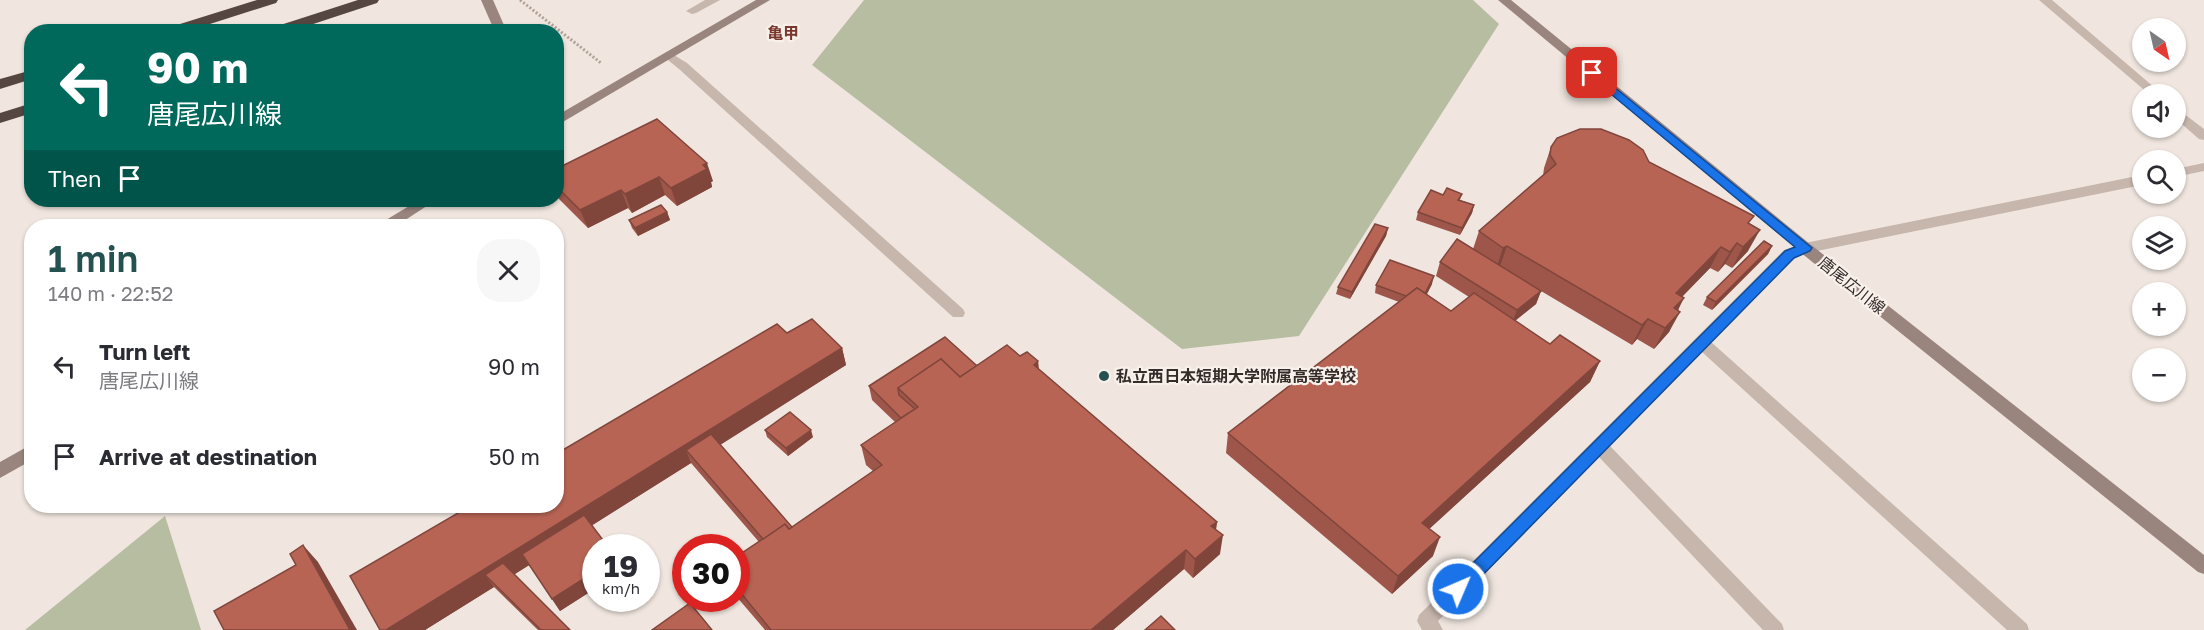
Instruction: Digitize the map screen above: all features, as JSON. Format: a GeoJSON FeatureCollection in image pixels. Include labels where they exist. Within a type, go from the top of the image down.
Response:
{"type":"FeatureCollection","features":[{"type":"Feature","properties":{"kind":"highway"},"geometry":{"type":"LineString","coordinates":[[194,24],[271,0]]}},
{"type":"Feature","properties":{"kind":"highway"},"geometry":{"type":"LineString","coordinates":[[298,24],[372,0]]}},
{"type":"Feature","properties":{"kind":"highway"},"geometry":{"type":"LineString","coordinates":[[0,84],[24,76]]}},
{"type":"Feature","properties":{"kind":"highway"},"geometry":{"type":"LineString","coordinates":[[0,118],[24,110]]}},
{"type":"Feature","properties":{"kind":"main road"},"geometry":{"type":"LineString","coordinates":[[488,0],[498,24]]}},
{"type":"Feature","properties":{"kind":"main road"},"geometry":{"type":"LineString","coordinates":[[564,117],[764,0]]}},
{"type":"Feature","properties":{"kind":"main road","name":"唐尾広川線"},"geometry":{"type":"LineString","coordinates":[[1503,0],[1805,248],[2204,566]]}},
{"type":"Feature","properties":{"kind":"main road"},"geometry":{"type":"LineString","coordinates":[[398,219],[417,207]]}},
{"type":"Feature","properties":{"kind":"main road"},"geometry":{"type":"LineString","coordinates":[[0,471],[24,456]]}},
{"type":"Feature","properties":{"kind":"street"},"geometry":{"type":"LineString","coordinates":[[692,12],[714,0]]}},
{"type":"Feature","properties":{"kind":"street"},"geometry":{"type":"LineString","coordinates":[[2045,0],[2144,84]]}},
{"type":"Feature","properties":{"kind":"street"},"geometry":{"type":"LineString","coordinates":[[669,56],[684,66],[957,313]]}},
{"type":"Feature","properties":{"kind":"street"},"geometry":{"type":"LineString","coordinates":[[2186,120],[2204,136]]}},
{"type":"Feature","properties":{"kind":"street"},"geometry":{"type":"LineString","coordinates":[[2186,171],[2204,167]]}},
{"type":"Feature","properties":{"kind":"street"},"geometry":{"type":"LineString","coordinates":[[1434,630],[1426,621],[1789,254],[1805,248],[2132,182]]}},
{"type":"Feature","properties":{"kind":"street"},"geometry":{"type":"LineString","coordinates":[[1702,343],[2019,630]]}},
{"type":"Feature","properties":{"kind":"street"},"geometry":{"type":"LineString","coordinates":[[1599,446],[1775,630]]}},
{"type":"Feature","properties":{"kind":"path"},"geometry":{"type":"LineString","coordinates":[[520,0],[551,24]]}},
{"type":"Feature","properties":{"kind":"path"},"geometry":{"type":"LineString","coordinates":[[564,34],[626,81]]}},
{"type":"Feature","properties":{"kind":"green space"},"geometry":{"type":"Polygon","coordinates":[[[864,0],[1473,0],[1499,24],[1299,336],[1182,349],[812,65],[864,0]]]}},
{"type":"Feature","properties":{"kind":"green space"},"geometry":{"type":"Polygon","coordinates":[[[165,516],[201,630],[25,630],[165,516]]]}},
{"type":"Feature","properties":{"kind":"building"},"geometry":{"type":"Polygon","coordinates":[[[657,119],[707,163],[703,165],[707,169],[671,188],[659,177],[625,194],[621,190],[580,210],[564,194],[564,165],[657,119]]]}},
{"type":"Feature","properties":{"kind":"building"},"geometry":{"type":"Polygon","coordinates":[[[1580,129],[1601,129],[1629,140],[1643,150],[1649,162],[1754,216],[1748,223],[1760,230],[1743,247],[1737,243],[1730,252],[1721,247],[1676,293],[1684,298],[1674,308],[1680,312],[1665,328],[1648,319],[1642,325],[1507,246],[1503,248],[1479,231],[1556,164],[1550,155],[1551,147],[1557,138],[1580,129]]]}},
{"type":"Feature","properties":{"kind":"building"},"geometry":{"type":"Polygon","coordinates":[[[1447,188],[1462,194],[1458,200],[1474,205],[1462,228],[1418,212],[1431,190],[1443,195],[1447,188]]]}},
{"type":"Feature","properties":{"kind":"building"},"geometry":{"type":"Polygon","coordinates":[[[661,205],[667,212],[635,228],[629,220],[661,205]]]}},
{"type":"Feature","properties":{"kind":"building"},"geometry":{"type":"Polygon","coordinates":[[[1375,224],[1388,228],[1352,292],[1338,287],[1375,224]]]}},
{"type":"Feature","properties":{"kind":"building"},"geometry":{"type":"Polygon","coordinates":[[[1457,239],[1541,291],[1517,310],[1440,262],[1457,239]]]}},
{"type":"Feature","properties":{"kind":"building"},"geometry":{"type":"Polygon","coordinates":[[[1764,241],[1772,246],[1716,302],[1707,297],[1764,241]]]}},
{"type":"Feature","properties":{"kind":"building"},"geometry":{"type":"Polygon","coordinates":[[[1390,260],[1434,276],[1425,293],[1417,288],[1406,296],[1376,285],[1390,260]]]}},
{"type":"Feature","properties":{"kind":"building"},"geometry":{"type":"Polygon","coordinates":[[[1417,288],[1451,311],[1474,293],[1550,344],[1560,335],[1600,361],[1422,523],[1440,537],[1398,576],[1228,433],[1417,288]]]}},
{"type":"Feature","properties":{"kind":"building"},"geometry":{"type":"Polygon","coordinates":[[[812,319],[842,348],[386,630],[380,630],[350,576],[458,513],[564,513],[564,449],[777,324],[787,333],[812,319]]]}},
{"type":"Feature","properties":{"kind":"building"},"geometry":{"type":"Polygon","coordinates":[[[945,337],[977,366],[960,377],[941,359],[898,388],[899,395],[915,409],[901,418],[869,386],[945,337]]]}},
{"type":"Feature","properties":{"kind":"building"},"geometry":{"type":"Polygon","coordinates":[[[1007,345],[1020,356],[1027,352],[1038,361],[1034,365],[1217,522],[1211,526],[1223,535],[1195,559],[1186,550],[1091,630],[771,630],[750,604],[750,548],[785,524],[789,529],[882,465],[861,445],[918,407],[898,388],[941,359],[960,377],[1007,345]]]}},
{"type":"Feature","properties":{"kind":"building"},"geometry":{"type":"Polygon","coordinates":[[[790,412],[811,430],[786,448],[765,430],[790,412]]]}},
{"type":"Feature","properties":{"kind":"building"},"geometry":{"type":"Polygon","coordinates":[[[711,434],[792,527],[789,529],[785,524],[763,539],[686,450],[711,434]]]}},
{"type":"Feature","properties":{"kind":"building"},"geometry":{"type":"Polygon","coordinates":[[[584,515],[598,534],[582,534],[582,580],[552,599],[522,554],[584,515]]]}},
{"type":"Feature","properties":{"kind":"building"},"geometry":{"type":"Polygon","coordinates":[[[303,545],[350,630],[224,630],[214,611],[296,565],[290,554],[303,545]]]}},
{"type":"Feature","properties":{"kind":"building"},"geometry":{"type":"Polygon","coordinates":[[[503,563],[570,630],[541,630],[485,575],[503,563]]]}},
{"type":"Feature","properties":{"kind":"building"},"geometry":{"type":"Polygon","coordinates":[[[677,612],[697,612],[712,630],[652,630],[677,612]]]}},
{"type":"Feature","properties":{"kind":"building"},"geometry":{"type":"Polygon","coordinates":[[[1161,616],[1175,630],[1145,630],[1161,616]]]}},
{"type":"Feature","properties":{"kind":"place","name":"私立西日本短期大学附属高等学校"},"geometry":{"type":"Point","coordinates":[1104,376]}},
{"type":"Feature","properties":{"kind":"district","name":"亀甲"},"geometry":{"type":"Point","coordinates":[783,33]}},
{"type":"Feature","properties":{"kind":"route"},"geometry":{"type":"LineString","coordinates":[[1458,589],[1789,254],[1805,248],[1592,73]]}}]}
